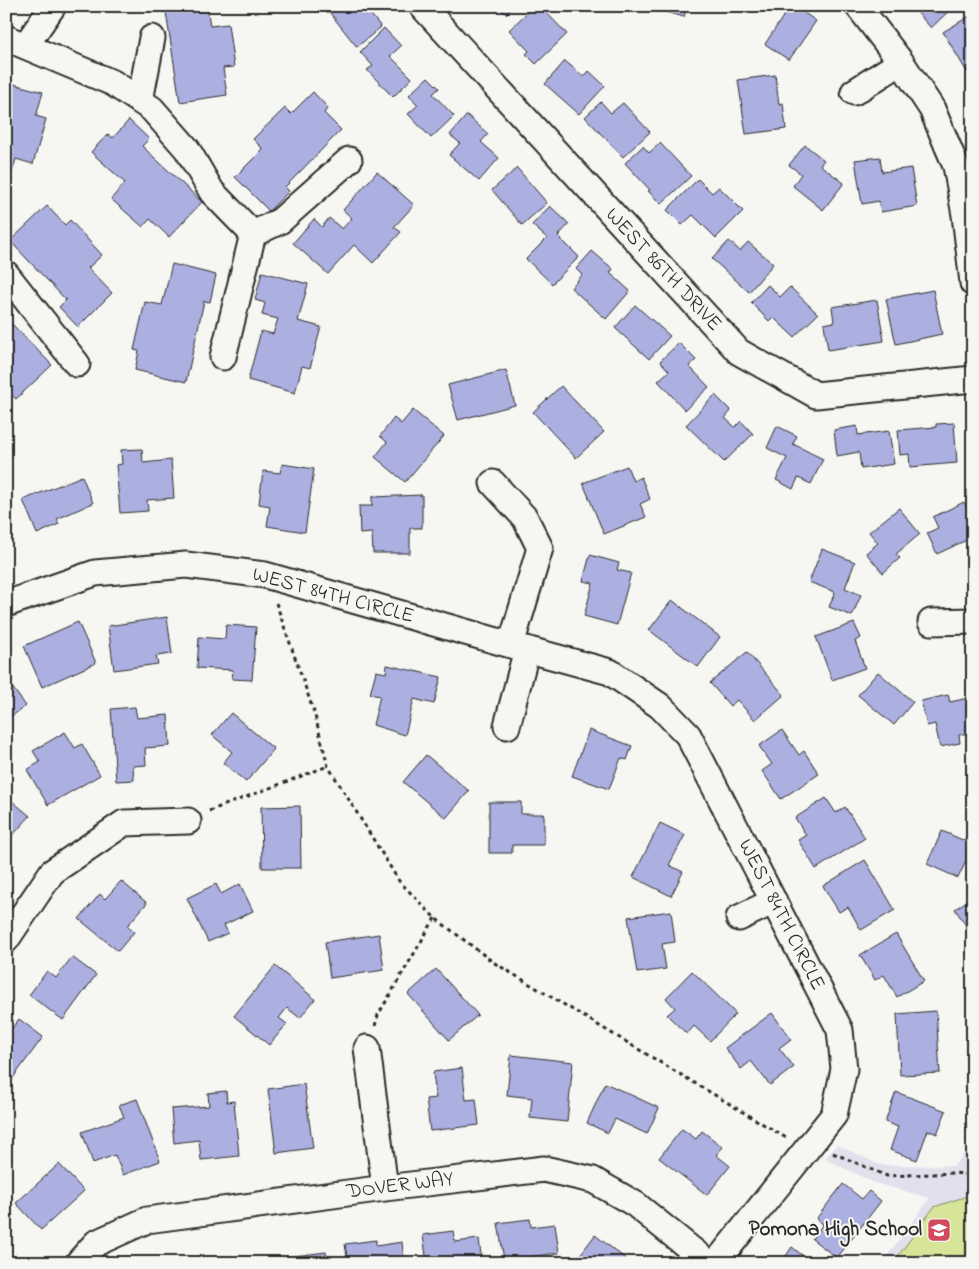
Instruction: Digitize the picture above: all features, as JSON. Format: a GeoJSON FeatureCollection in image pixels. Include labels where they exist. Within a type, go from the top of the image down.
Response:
{"type":"FeatureCollection","features":[{"type":"Feature","properties":{"kind":"street"},"geometry":{"type":"LineString","coordinates":[[53,6],[16,41],[113,83],[152,109],[187,149],[212,192],[253,234]]}},
{"type":"Feature","properties":{"kind":"street","name":"WEST 86TH DRIVE"},"geometry":{"type":"LineString","coordinates":[[422,6],[739,352],[816,395],[973,378]]}},
{"type":"Feature","properties":{"kind":"street"},"geometry":{"type":"LineString","coordinates":[[858,6],[901,62],[932,109],[956,166],[965,214],[973,283]]}},
{"type":"Feature","properties":{"kind":"street"},"geometry":{"type":"LineString","coordinates":[[140,101],[152,38]]}},
{"type":"Feature","properties":{"kind":"street"},"geometry":{"type":"LineString","coordinates":[[854,92],[901,62]]}},
{"type":"Feature","properties":{"kind":"street"},"geometry":{"type":"LineString","coordinates":[[253,234],[280,221],[349,160]]}},
{"type":"Feature","properties":{"kind":"street"},"geometry":{"type":"LineString","coordinates":[[223,357],[253,234]]}},
{"type":"Feature","properties":{"kind":"street"},"geometry":{"type":"LineString","coordinates":[[6,274],[77,364]]}},
{"type":"Feature","properties":{"kind":"street"},"geometry":{"type":"LineString","coordinates":[[493,483],[525,518],[540,548],[519,647],[508,726]]}},
{"type":"Feature","properties":{"kind":"street","name":"WEST 84TH CIRCLE"},"geometry":{"type":"LineString","coordinates":[[6,604],[95,574],[186,565],[265,575],[610,672],[660,706],[688,736],[840,1030],[844,1069],[834,1115],[716,1263]]}},
{"type":"Feature","properties":{"kind":"street"},"geometry":{"type":"LineString","coordinates":[[931,622],[973,621]]}},
{"type":"Feature","properties":{"kind":"street"},"geometry":{"type":"LineString","coordinates":[[6,940],[52,872],[124,823],[188,822]]}},
{"type":"Feature","properties":{"kind":"street"},"geometry":{"type":"LineString","coordinates":[[739,918],[774,901]]}},
{"type":"Feature","properties":{"kind":"street"},"geometry":{"type":"LineString","coordinates":[[367,1048],[385,1188]]}},
{"type":"Feature","properties":{"kind":"street","name":"DOVER WAY"},"geometry":{"type":"LineString","coordinates":[[78,1263],[96,1243],[146,1220],[544,1169],[593,1180],[635,1204],[708,1263]]}},
{"type":"Feature","properties":{"kind":"path"},"geometry":{"type":"LineString","coordinates":[[265,575],[314,712],[328,766],[400,881],[435,918],[501,967],[797,1144],[808,1149],[832,1153],[887,1176],[954,1173],[973,1175]]}},
{"type":"Feature","properties":{"kind":"path"},"geometry":{"type":"LineString","coordinates":[[188,822],[220,806],[328,766]]}},
{"type":"Feature","properties":{"kind":"path"},"geometry":{"type":"LineString","coordinates":[[367,1048],[378,1015],[435,918]]}},
{"type":"Feature","properties":{"kind":"shaded area","name":"Pomona High School"},"geometry":{"type":"Polygon","coordinates":[[[973,1143],[973,1263],[882,1263],[930,1198],[875,1183],[825,1159],[837,1145],[880,1165],[954,1166],[973,1143]]]}},
{"type":"Feature","properties":{"kind":"green space"},"geometry":{"type":"Polygon","coordinates":[[[973,1194],[973,1263],[893,1263],[934,1207],[973,1194]]]}},
{"type":"Feature","properties":{"kind":"building"},"geometry":{"type":"Polygon","coordinates":[[[165,6],[207,6],[210,26],[228,24],[234,67],[223,68],[227,95],[180,102],[165,6]]]}},
{"type":"Feature","properties":{"kind":"building"},"geometry":{"type":"Polygon","coordinates":[[[328,6],[364,6],[381,27],[357,47],[326,8],[328,6]]]}},
{"type":"Feature","properties":{"kind":"building"},"geometry":{"type":"Polygon","coordinates":[[[498,6],[514,6],[506,14],[498,6]]]}},
{"type":"Feature","properties":{"kind":"building"},"geometry":{"type":"Polygon","coordinates":[[[534,6],[540,6],[567,34],[536,64],[526,54],[529,51],[509,30],[534,6]]]}},
{"type":"Feature","properties":{"kind":"building"},"geometry":{"type":"Polygon","coordinates":[[[643,6],[687,6],[684,17],[643,6]]]}},
{"type":"Feature","properties":{"kind":"building"},"geometry":{"type":"Polygon","coordinates":[[[790,6],[794,6],[816,21],[789,60],[765,44],[790,6]]]}},
{"type":"Feature","properties":{"kind":"building"},"geometry":{"type":"Polygon","coordinates":[[[915,6],[954,6],[931,28],[914,9],[915,6]]]}},
{"type":"Feature","properties":{"kind":"building"},"geometry":{"type":"Polygon","coordinates":[[[973,14],[973,68],[967,72],[943,32],[973,14]]]}},
{"type":"Feature","properties":{"kind":"building"},"geometry":{"type":"Polygon","coordinates":[[[384,28],[401,46],[390,56],[412,78],[393,97],[367,70],[373,66],[360,52],[384,28]]]}},
{"type":"Feature","properties":{"kind":"building"},"geometry":{"type":"Polygon","coordinates":[[[565,61],[584,77],[589,71],[605,86],[579,114],[545,84],[565,61]]]}},
{"type":"Feature","properties":{"kind":"building"},"geometry":{"type":"Polygon","coordinates":[[[775,75],[779,104],[783,103],[786,129],[746,134],[738,80],[775,75]]]}},
{"type":"Feature","properties":{"kind":"building"},"geometry":{"type":"Polygon","coordinates":[[[428,77],[439,88],[433,94],[454,116],[431,138],[408,114],[418,105],[409,95],[428,77]]]}},
{"type":"Feature","properties":{"kind":"building"},"geometry":{"type":"Polygon","coordinates":[[[6,82],[43,92],[36,116],[46,119],[33,164],[16,159],[6,192],[6,82]]]}},
{"type":"Feature","properties":{"kind":"building"},"geometry":{"type":"Polygon","coordinates":[[[313,92],[328,108],[324,113],[341,130],[285,187],[289,191],[269,211],[235,177],[263,149],[253,139],[285,108],[291,114],[313,92]]]}},
{"type":"Feature","properties":{"kind":"building"},"geometry":{"type":"Polygon","coordinates":[[[601,102],[611,113],[623,103],[650,132],[623,157],[585,117],[601,102]]]}},
{"type":"Feature","properties":{"kind":"building"},"geometry":{"type":"Polygon","coordinates":[[[467,115],[488,134],[481,142],[499,158],[479,181],[449,155],[460,143],[450,135],[467,115]]]}},
{"type":"Feature","properties":{"kind":"building"},"geometry":{"type":"Polygon","coordinates":[[[129,120],[149,139],[142,146],[202,202],[169,237],[150,219],[143,227],[111,199],[125,183],[91,152],[108,134],[113,138],[129,120]]]}},
{"type":"Feature","properties":{"kind":"building"},"geometry":{"type":"Polygon","coordinates":[[[660,143],[691,176],[661,204],[625,163],[643,146],[649,153],[660,143]]]}},
{"type":"Feature","properties":{"kind":"building"},"geometry":{"type":"Polygon","coordinates":[[[805,145],[824,160],[820,165],[844,183],[823,210],[793,186],[801,174],[789,165],[805,145]]]}},
{"type":"Feature","properties":{"kind":"building"},"geometry":{"type":"Polygon","coordinates":[[[880,157],[882,172],[911,168],[917,206],[881,212],[879,201],[862,204],[855,160],[880,157]]]}},
{"type":"Feature","properties":{"kind":"building"},"geometry":{"type":"Polygon","coordinates":[[[517,168],[547,203],[522,225],[492,190],[517,168]]]}},
{"type":"Feature","properties":{"kind":"building"},"geometry":{"type":"Polygon","coordinates":[[[377,172],[414,205],[394,227],[401,232],[373,263],[354,245],[328,274],[293,243],[314,219],[322,227],[329,218],[342,229],[352,218],[343,210],[377,172]]]}},
{"type":"Feature","properties":{"kind":"building"},"geometry":{"type":"Polygon","coordinates":[[[698,179],[712,193],[719,187],[743,211],[716,238],[693,215],[682,225],[667,210],[698,179]]]}},
{"type":"Feature","properties":{"kind":"building"},"geometry":{"type":"Polygon","coordinates":[[[47,206],[65,225],[70,220],[102,255],[88,268],[112,293],[78,327],[59,307],[66,300],[10,241],[47,206]]]}},
{"type":"Feature","properties":{"kind":"building"},"geometry":{"type":"Polygon","coordinates":[[[550,206],[569,224],[558,236],[579,257],[552,284],[526,259],[547,238],[532,225],[550,206]]]}},
{"type":"Feature","properties":{"kind":"building"},"geometry":{"type":"Polygon","coordinates":[[[729,241],[740,251],[748,242],[773,264],[749,292],[712,259],[729,241]]]}},
{"type":"Feature","properties":{"kind":"building"},"geometry":{"type":"Polygon","coordinates":[[[592,251],[613,269],[610,273],[630,291],[606,319],[571,288],[582,275],[576,269],[592,251]]]}},
{"type":"Feature","properties":{"kind":"building"},"geometry":{"type":"Polygon","coordinates":[[[172,264],[216,275],[210,302],[204,301],[186,382],[135,370],[139,351],[134,350],[145,302],[162,305],[172,264]]]}},
{"type":"Feature","properties":{"kind":"building"},"geometry":{"type":"Polygon","coordinates":[[[262,272],[308,284],[298,321],[321,327],[310,368],[302,366],[295,393],[248,380],[261,331],[273,334],[278,319],[262,315],[265,303],[255,300],[262,272]]]}},
{"type":"Feature","properties":{"kind":"building"},"geometry":{"type":"Polygon","coordinates":[[[768,285],[780,297],[790,287],[818,314],[794,337],[773,317],[769,321],[751,303],[768,285]]]}},
{"type":"Feature","properties":{"kind":"building"},"geometry":{"type":"Polygon","coordinates":[[[933,290],[942,334],[896,344],[886,299],[933,290]]]}},
{"type":"Feature","properties":{"kind":"building"},"geometry":{"type":"Polygon","coordinates":[[[877,300],[884,341],[828,350],[824,324],[834,322],[832,307],[877,300]]]}},
{"type":"Feature","properties":{"kind":"building"},"geometry":{"type":"Polygon","coordinates":[[[635,305],[670,336],[649,359],[615,328],[635,305]]]}},
{"type":"Feature","properties":{"kind":"building"},"geometry":{"type":"Polygon","coordinates":[[[6,318],[52,365],[16,399],[6,390],[6,318]]]}},
{"type":"Feature","properties":{"kind":"building"},"geometry":{"type":"Polygon","coordinates":[[[679,343],[696,360],[689,366],[709,387],[685,410],[658,381],[669,371],[660,361],[679,343]]]}},
{"type":"Feature","properties":{"kind":"building"},"geometry":{"type":"Polygon","coordinates":[[[506,370],[515,405],[458,420],[448,385],[506,370]]]}},
{"type":"Feature","properties":{"kind":"building"},"geometry":{"type":"Polygon","coordinates":[[[561,386],[604,432],[576,458],[533,412],[561,386]]]}},
{"type":"Feature","properties":{"kind":"building"},"geometry":{"type":"Polygon","coordinates":[[[715,395],[731,411],[725,418],[735,427],[741,421],[753,434],[724,462],[686,425],[715,395]]]}},
{"type":"Feature","properties":{"kind":"building"},"geometry":{"type":"Polygon","coordinates":[[[413,410],[444,436],[405,482],[375,457],[387,442],[380,436],[394,418],[401,424],[413,410]]]}},
{"type":"Feature","properties":{"kind":"building"},"geometry":{"type":"Polygon","coordinates":[[[954,423],[957,463],[910,467],[909,454],[900,455],[898,430],[936,427],[936,424],[954,423]]]}},
{"type":"Feature","properties":{"kind":"building"},"geometry":{"type":"Polygon","coordinates":[[[777,426],[797,436],[793,444],[823,459],[811,484],[798,478],[793,489],[776,480],[787,458],[767,448],[777,426]]]}},
{"type":"Feature","properties":{"kind":"building"},"geometry":{"type":"Polygon","coordinates":[[[857,426],[858,435],[889,431],[894,464],[861,469],[859,452],[837,456],[834,430],[857,426]]]}},
{"type":"Feature","properties":{"kind":"building"},"geometry":{"type":"Polygon","coordinates":[[[142,449],[143,463],[171,460],[174,498],[147,500],[148,511],[120,513],[116,465],[122,464],[121,450],[142,449]]]}},
{"type":"Feature","properties":{"kind":"building"},"geometry":{"type":"Polygon","coordinates":[[[282,464],[314,469],[305,532],[267,526],[270,506],[259,504],[263,471],[280,473],[282,464]]]}},
{"type":"Feature","properties":{"kind":"building"},"geometry":{"type":"Polygon","coordinates":[[[627,466],[633,481],[641,477],[650,499],[640,504],[646,517],[604,534],[583,483],[627,466]]]}},
{"type":"Feature","properties":{"kind":"building"},"geometry":{"type":"Polygon","coordinates":[[[82,476],[93,503],[57,519],[59,524],[37,534],[23,500],[82,476]]]}},
{"type":"Feature","properties":{"kind":"building"},"geometry":{"type":"Polygon","coordinates":[[[422,495],[422,528],[410,528],[410,553],[373,553],[372,533],[360,534],[359,506],[372,506],[372,497],[422,495]]]}},
{"type":"Feature","properties":{"kind":"building"},"geometry":{"type":"Polygon","coordinates":[[[964,502],[973,522],[973,537],[937,554],[927,533],[938,528],[933,517],[964,502]]]}},
{"type":"Feature","properties":{"kind":"building"},"geometry":{"type":"Polygon","coordinates":[[[899,508],[920,534],[896,554],[900,558],[883,573],[866,553],[878,543],[869,532],[899,508]]]}},
{"type":"Feature","properties":{"kind":"building"},"geometry":{"type":"Polygon","coordinates":[[[822,549],[855,562],[845,588],[861,595],[852,616],[829,607],[835,592],[809,582],[822,549]]]}},
{"type":"Feature","properties":{"kind":"building"},"geometry":{"type":"Polygon","coordinates":[[[590,555],[619,563],[617,570],[631,573],[617,625],[584,616],[593,583],[583,581],[590,555]]]}},
{"type":"Feature","properties":{"kind":"building"},"geometry":{"type":"Polygon","coordinates":[[[672,600],[720,637],[698,667],[649,630],[672,600]]]}},
{"type":"Feature","properties":{"kind":"building"},"geometry":{"type":"Polygon","coordinates":[[[167,617],[172,654],[156,656],[158,664],[114,670],[108,626],[167,617]]]}},
{"type":"Feature","properties":{"kind":"building"},"geometry":{"type":"Polygon","coordinates":[[[78,622],[96,663],[42,687],[24,646],[78,622]]]}},
{"type":"Feature","properties":{"kind":"building"},"geometry":{"type":"Polygon","coordinates":[[[854,623],[861,638],[855,641],[865,668],[832,680],[816,637],[854,623]]]}},
{"type":"Feature","properties":{"kind":"building"},"geometry":{"type":"Polygon","coordinates":[[[226,625],[256,627],[252,680],[232,679],[233,670],[197,668],[199,637],[225,639],[226,625]]]}},
{"type":"Feature","properties":{"kind":"building"},"geometry":{"type":"Polygon","coordinates":[[[747,652],[784,695],[755,720],[737,700],[730,706],[710,683],[747,652]]]}},
{"type":"Feature","properties":{"kind":"building"},"geometry":{"type":"Polygon","coordinates":[[[387,665],[441,677],[434,704],[414,699],[405,735],[373,725],[380,696],[370,694],[376,671],[386,673],[387,665]]]}},
{"type":"Feature","properties":{"kind":"building"},"geometry":{"type":"Polygon","coordinates":[[[878,672],[913,702],[894,725],[858,695],[878,672]]]}},
{"type":"Feature","properties":{"kind":"building"},"geometry":{"type":"Polygon","coordinates":[[[6,679],[26,706],[6,720],[6,679]]]}},
{"type":"Feature","properties":{"kind":"building"},"geometry":{"type":"Polygon","coordinates":[[[948,695],[950,702],[973,697],[973,732],[959,735],[960,743],[940,747],[935,724],[927,726],[921,701],[948,695]]]}},
{"type":"Feature","properties":{"kind":"building"},"geometry":{"type":"Polygon","coordinates":[[[135,707],[137,718],[168,715],[170,746],[145,748],[146,765],[133,766],[134,780],[116,781],[111,709],[135,707]]]}},
{"type":"Feature","properties":{"kind":"building"},"geometry":{"type":"Polygon","coordinates":[[[231,713],[274,749],[246,782],[223,763],[232,752],[212,735],[231,713]]]}},
{"type":"Feature","properties":{"kind":"building"},"geometry":{"type":"Polygon","coordinates":[[[589,730],[632,746],[627,760],[621,758],[609,789],[572,776],[589,730]]]}},
{"type":"Feature","properties":{"kind":"building"},"geometry":{"type":"Polygon","coordinates":[[[782,730],[799,755],[804,751],[819,774],[781,799],[762,771],[772,764],[759,746],[782,730]]]}},
{"type":"Feature","properties":{"kind":"building"},"geometry":{"type":"Polygon","coordinates":[[[65,732],[75,748],[82,744],[100,775],[48,805],[27,770],[40,762],[33,751],[65,732]]]}},
{"type":"Feature","properties":{"kind":"building"},"geometry":{"type":"Polygon","coordinates":[[[426,755],[469,791],[446,818],[403,782],[426,755]]]}},
{"type":"Feature","properties":{"kind":"building"},"geometry":{"type":"Polygon","coordinates":[[[6,796],[30,816],[12,836],[6,830],[6,796]]]}},
{"type":"Feature","properties":{"kind":"building"},"geometry":{"type":"Polygon","coordinates":[[[826,798],[836,813],[845,807],[865,838],[816,869],[798,840],[806,835],[795,818],[826,798]]]}},
{"type":"Feature","properties":{"kind":"building"},"geometry":{"type":"Polygon","coordinates":[[[489,802],[521,802],[521,814],[544,814],[544,845],[512,845],[512,853],[489,853],[489,802]]]}},
{"type":"Feature","properties":{"kind":"building"},"geometry":{"type":"Polygon","coordinates":[[[300,806],[301,868],[262,868],[261,807],[300,806]]]}},
{"type":"Feature","properties":{"kind":"building"},"geometry":{"type":"Polygon","coordinates":[[[660,823],[685,835],[669,865],[683,872],[671,896],[633,877],[660,823]]]}},
{"type":"Feature","properties":{"kind":"building"},"geometry":{"type":"Polygon","coordinates":[[[973,823],[973,864],[966,861],[958,878],[927,864],[942,831],[965,841],[973,823]]]}},
{"type":"Feature","properties":{"kind":"building"},"geometry":{"type":"Polygon","coordinates":[[[865,860],[895,910],[861,930],[848,907],[839,912],[823,886],[865,860]]]}},
{"type":"Feature","properties":{"kind":"building"},"geometry":{"type":"Polygon","coordinates":[[[121,881],[147,903],[127,926],[134,932],[118,951],[79,919],[100,894],[105,899],[121,881]]]}},
{"type":"Feature","properties":{"kind":"building"},"geometry":{"type":"Polygon","coordinates":[[[216,884],[221,894],[240,884],[253,911],[224,925],[228,933],[208,942],[187,898],[216,884]]]}},
{"type":"Feature","properties":{"kind":"building"},"geometry":{"type":"Polygon","coordinates":[[[973,897],[973,936],[955,909],[973,897]]]}},
{"type":"Feature","properties":{"kind":"building"},"geometry":{"type":"Polygon","coordinates":[[[671,911],[675,942],[662,944],[666,969],[637,973],[628,917],[671,911]]]}},
{"type":"Feature","properties":{"kind":"building"},"geometry":{"type":"Polygon","coordinates":[[[379,934],[384,970],[330,978],[325,942],[379,934]]]}},
{"type":"Feature","properties":{"kind":"building"},"geometry":{"type":"Polygon","coordinates":[[[896,934],[924,981],[897,997],[884,975],[875,980],[860,955],[896,934]]]}},
{"type":"Feature","properties":{"kind":"building"},"geometry":{"type":"Polygon","coordinates":[[[72,957],[96,975],[63,1020],[29,995],[47,971],[56,978],[72,957]]]}},
{"type":"Feature","properties":{"kind":"building"},"geometry":{"type":"Polygon","coordinates":[[[275,966],[315,999],[300,1018],[287,1008],[279,1018],[287,1024],[269,1045],[234,1016],[275,966]]]}},
{"type":"Feature","properties":{"kind":"building"},"geometry":{"type":"Polygon","coordinates":[[[436,969],[478,1015],[449,1040],[408,994],[436,969]]]}},
{"type":"Feature","properties":{"kind":"building"},"geometry":{"type":"Polygon","coordinates":[[[692,971],[736,1014],[710,1041],[694,1026],[687,1034],[667,1015],[675,1008],[666,998],[692,971]]]}},
{"type":"Feature","properties":{"kind":"building"},"geometry":{"type":"Polygon","coordinates":[[[936,1011],[940,1073],[900,1075],[897,1014],[936,1011]]]}},
{"type":"Feature","properties":{"kind":"building"},"geometry":{"type":"Polygon","coordinates":[[[772,1013],[791,1039],[779,1048],[794,1067],[770,1085],[751,1061],[741,1069],[725,1048],[772,1013]]]}},
{"type":"Feature","properties":{"kind":"building"},"geometry":{"type":"Polygon","coordinates":[[[19,1019],[43,1037],[10,1082],[6,1079],[6,1036],[19,1019]]]}},
{"type":"Feature","properties":{"kind":"building"},"geometry":{"type":"Polygon","coordinates":[[[511,1055],[573,1062],[567,1122],[530,1118],[532,1098],[507,1095],[511,1055]]]}},
{"type":"Feature","properties":{"kind":"building"},"geometry":{"type":"Polygon","coordinates":[[[462,1068],[466,1100],[476,1099],[479,1125],[430,1131],[426,1099],[436,1098],[433,1072],[462,1068]]]}},
{"type":"Feature","properties":{"kind":"building"},"geometry":{"type":"Polygon","coordinates":[[[605,1083],[659,1108],[647,1134],[615,1119],[608,1133],[587,1123],[605,1083]]]}},
{"type":"Feature","properties":{"kind":"building"},"geometry":{"type":"Polygon","coordinates":[[[304,1084],[313,1148],[276,1153],[268,1089],[304,1084]]]}},
{"type":"Feature","properties":{"kind":"building"},"geometry":{"type":"Polygon","coordinates":[[[226,1091],[227,1102],[234,1101],[239,1156],[201,1160],[199,1140],[174,1143],[171,1109],[209,1106],[208,1093],[226,1091]]]}},
{"type":"Feature","properties":{"kind":"building"},"geometry":{"type":"Polygon","coordinates":[[[896,1092],[946,1111],[937,1134],[928,1130],[917,1160],[890,1150],[898,1127],[885,1122],[896,1092]]]}},
{"type":"Feature","properties":{"kind":"building"},"geometry":{"type":"Polygon","coordinates":[[[137,1099],[160,1161],[123,1175],[115,1155],[93,1163],[82,1132],[124,1117],[119,1105],[137,1099]]]}},
{"type":"Feature","properties":{"kind":"building"},"geometry":{"type":"Polygon","coordinates":[[[682,1129],[696,1139],[702,1131],[723,1147],[716,1155],[730,1166],[707,1195],[659,1158],[682,1129]]]}},
{"type":"Feature","properties":{"kind":"building"},"geometry":{"type":"Polygon","coordinates":[[[59,1164],[84,1191],[41,1230],[16,1203],[59,1164]]]}},
{"type":"Feature","properties":{"kind":"building"},"geometry":{"type":"Polygon","coordinates":[[[843,1184],[862,1199],[869,1191],[881,1201],[837,1258],[812,1239],[823,1224],[816,1219],[843,1184]]]}},
{"type":"Feature","properties":{"kind":"building"},"geometry":{"type":"Polygon","coordinates":[[[530,1219],[531,1227],[555,1224],[559,1253],[504,1260],[498,1223],[530,1219]]]}},
{"type":"Feature","properties":{"kind":"building"},"geometry":{"type":"Polygon","coordinates":[[[453,1231],[455,1242],[479,1239],[482,1263],[427,1263],[423,1235],[453,1231]]]}},
{"type":"Feature","properties":{"kind":"building"},"geometry":{"type":"Polygon","coordinates":[[[595,1235],[631,1263],[574,1263],[595,1235]]]}},
{"type":"Feature","properties":{"kind":"building"},"geometry":{"type":"Polygon","coordinates":[[[376,1240],[376,1246],[402,1242],[404,1263],[348,1263],[345,1244],[376,1240]]]}},
{"type":"Feature","properties":{"kind":"building"},"geometry":{"type":"Polygon","coordinates":[[[792,1247],[812,1263],[781,1263],[792,1247]]]}},
{"type":"Feature","properties":{"kind":"building"},"geometry":{"type":"Polygon","coordinates":[[[326,1252],[328,1263],[271,1263],[271,1259],[326,1252]]]}},
{"type":"Feature","properties":{"kind":"place","name":"Pomona High School"},"geometry":{"type":"Point","coordinates":[939,1230]}}]}
